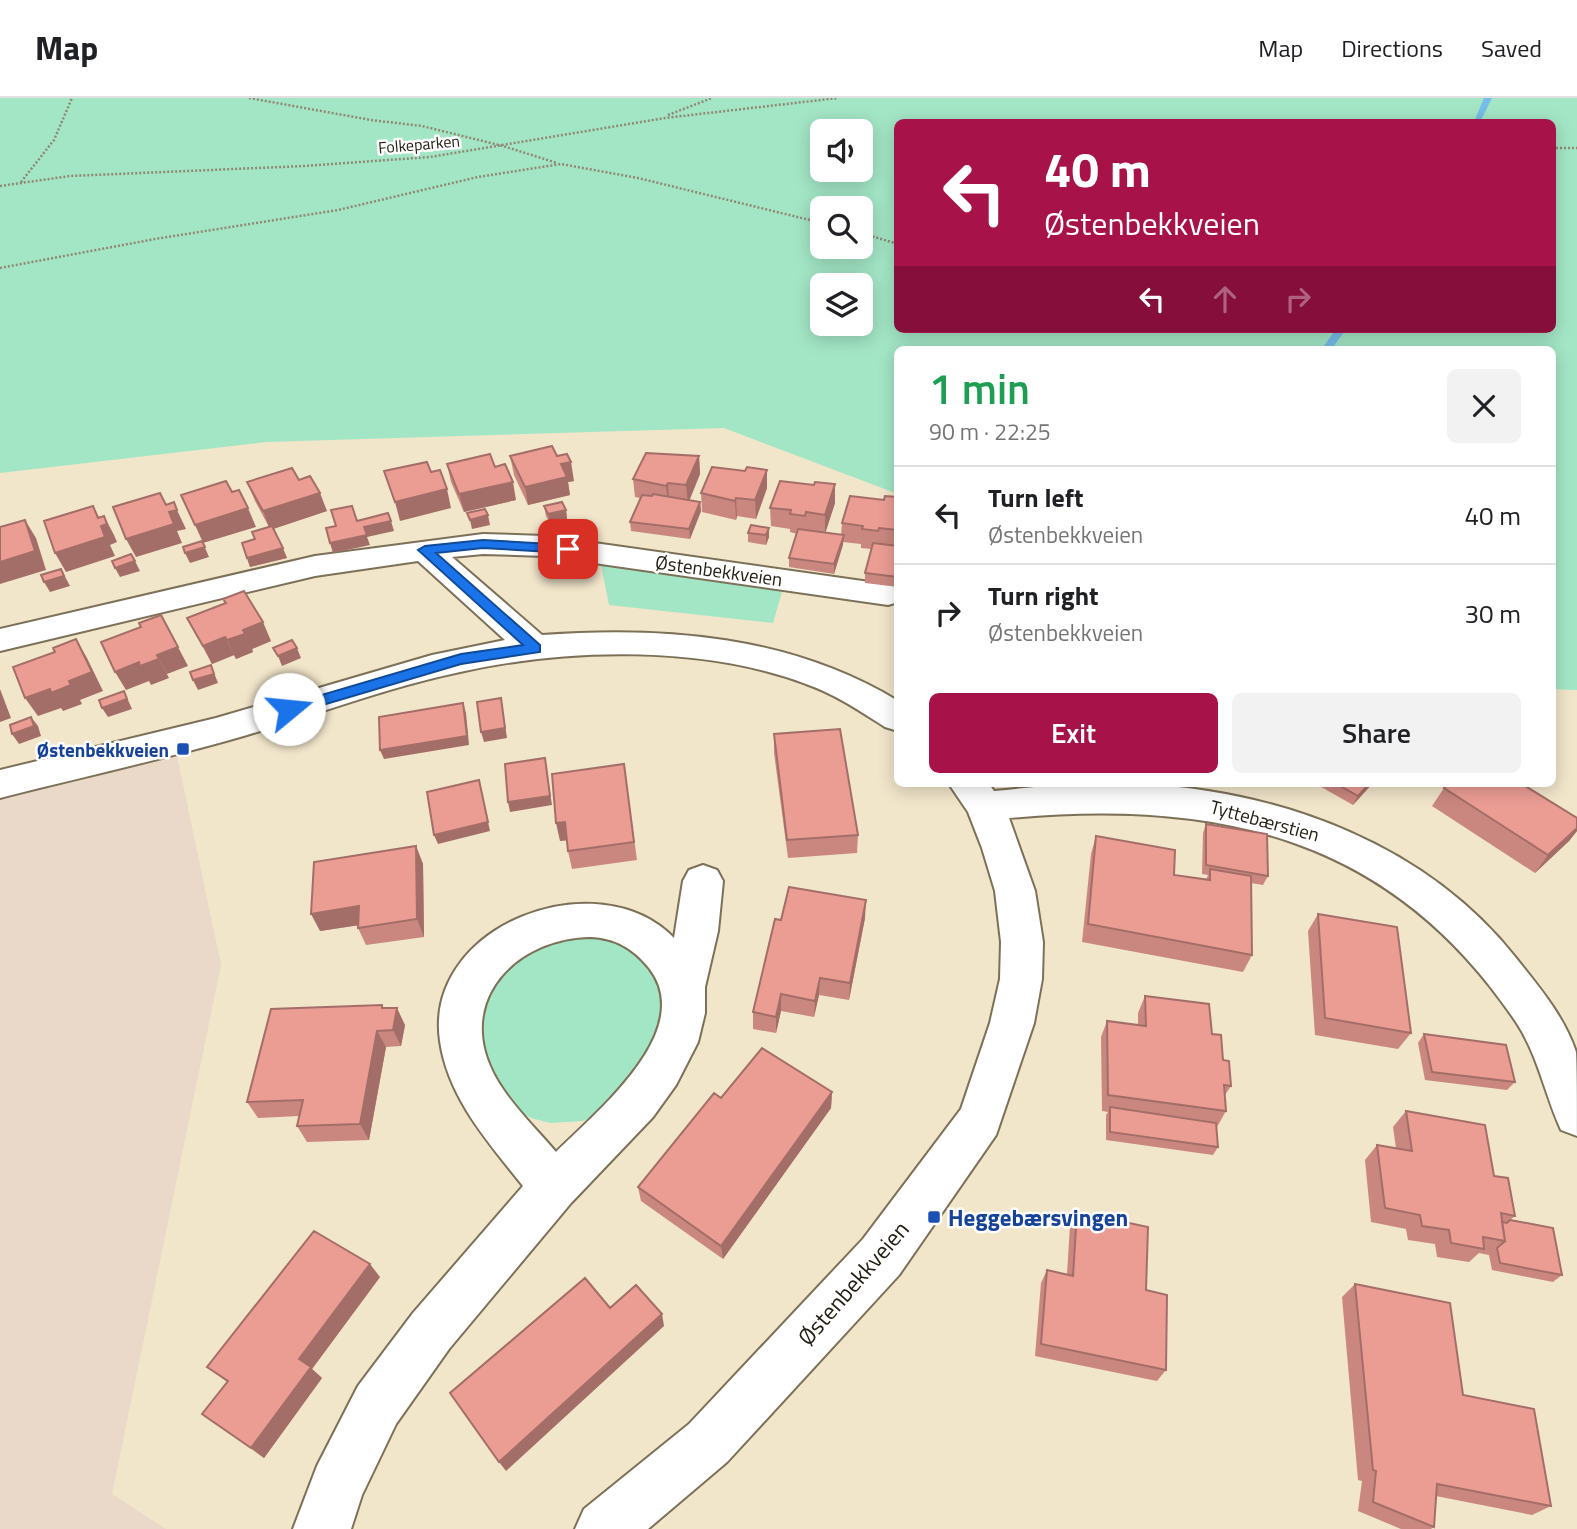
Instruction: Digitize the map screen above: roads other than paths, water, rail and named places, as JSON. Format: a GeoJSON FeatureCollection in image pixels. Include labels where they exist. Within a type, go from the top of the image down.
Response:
{"type":"FeatureCollection","features":[{"type":"Feature","properties":{"kind":"street","name":"Østenbekkveien"},"geometry":{"type":"LineString","coordinates":[[0,640],[315,566],[483,544],[545,547],[888,594]]}},
{"type":"Feature","properties":{"kind":"street"},"geometry":{"type":"LineString","coordinates":[[425,550],[535,648]]}},
{"type":"Feature","properties":{"kind":"street"},"geometry":{"type":"LineString","coordinates":[[0,784],[242,723],[461,659],[535,648],[638,645],[715,648],[818,675],[859,694],[894,716]]}},
{"type":"Feature","properties":{"kind":"street","name":"Østenbekkveien"},"geometry":{"type":"LineString","coordinates":[[604,1529],[708,1443],[881,1257],[980,1120],[1012,1023],[1021,979],[1022,942],[1015,891],[1002,848],[976,795]]}},
{"type":"Feature","properties":{"kind":"street","name":"Tyttebærstien"},"geometry":{"type":"LineString","coordinates":[[976,795],[1045,798],[1117,796],[1202,803],[1268,817],[1333,838],[1400,874],[1456,919],[1504,972],[1538,1022],[1561,1068],[1577,1115]]}},
{"type":"Feature","properties":{"kind":"street"},"geometry":{"type":"LineString","coordinates":[[322,1529],[337,1486],[377,1405],[431,1331],[554,1187],[637,1102],[660,1071],[676,1042],[683,1013],[683,987],[698,931],[703,881]]}},
{"type":"Feature","properties":{"kind":"street"},"geometry":{"type":"LineString","coordinates":[[554,1187],[498,1115],[467,1067],[462,1017],[475,977],[490,956],[521,934],[571,920],[593,920],[619,924],[636,931],[673,966],[683,987]]}},
{"type":"Feature","properties":{"kind":"waterway"},"geometry":{"type":"LineString","coordinates":[[1478,119],[1488,98]]}},
{"type":"Feature","properties":{"kind":"waterway"},"geometry":{"type":"LineString","coordinates":[[1329,346],[1338,333]]}},
{"type":"Feature","properties":{"kind":"place","name":"Østenbekkveien"},"geometry":{"type":"Point","coordinates":[183,749]}},
{"type":"Feature","properties":{"kind":"place","name":"Heggebærsvingen"},"geometry":{"type":"Point","coordinates":[934,1217]}}]}
